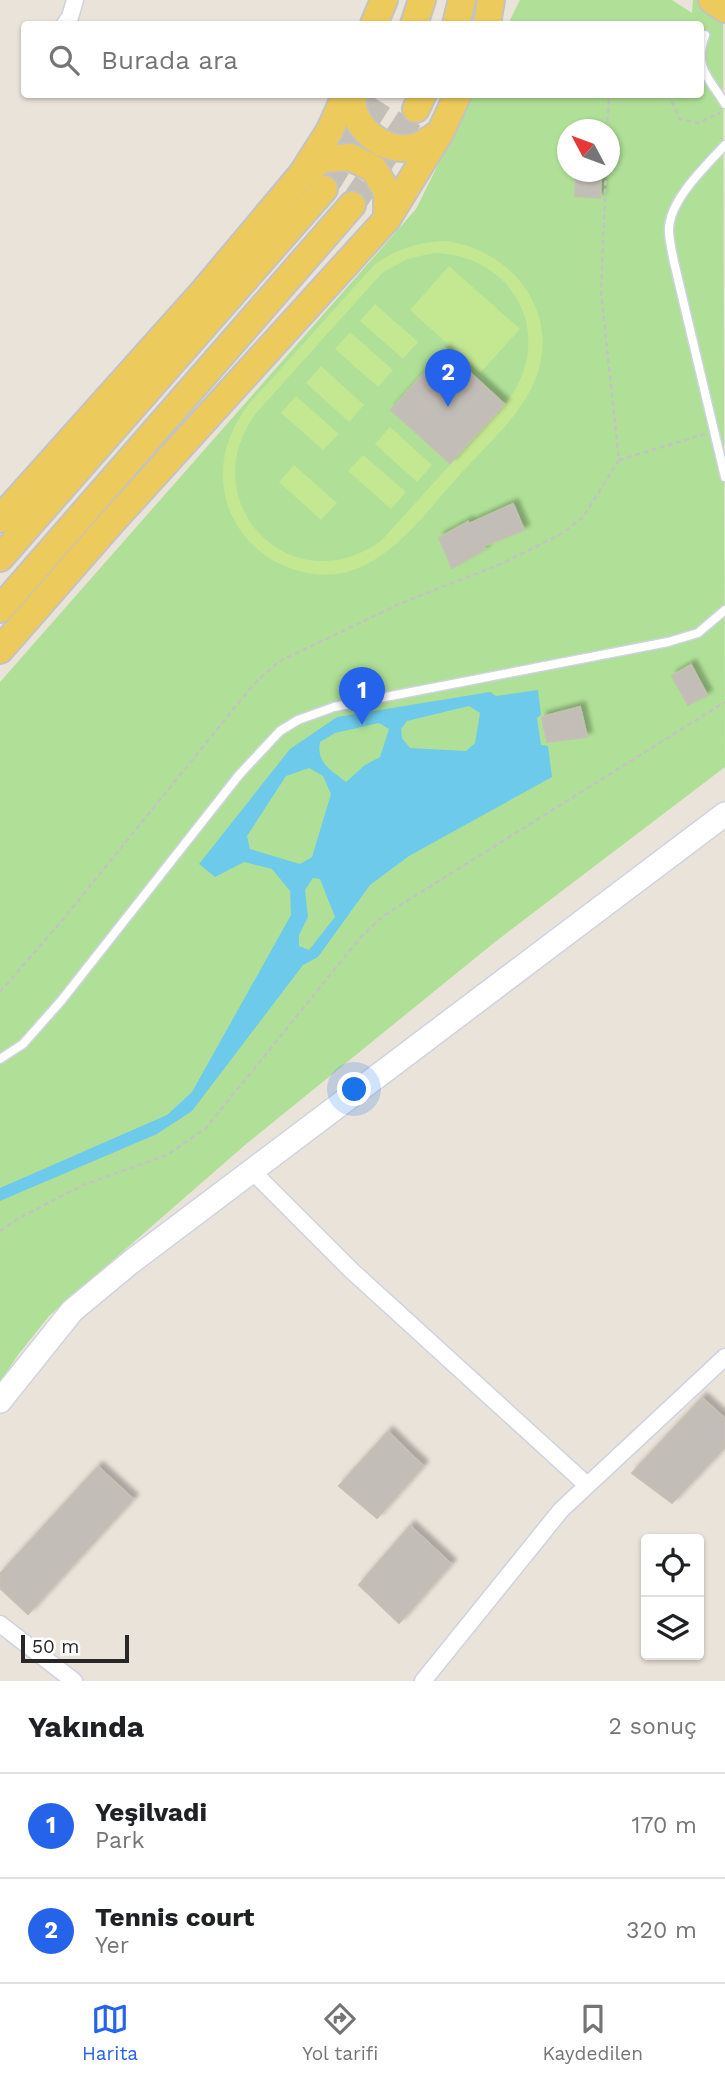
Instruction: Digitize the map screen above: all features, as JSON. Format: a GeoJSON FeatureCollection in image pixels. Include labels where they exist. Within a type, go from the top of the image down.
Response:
{"type":"FeatureCollection","features":[{"type":"Feature","properties":{"kind":"main road"},"geometry":{"type":"LineString","coordinates":[[375,21],[384,0]]}},
{"type":"Feature","properties":{"kind":"main road"},"geometry":{"type":"LineString","coordinates":[[415,21],[422,0]]}},
{"type":"Feature","properties":{"kind":"main road"},"geometry":{"type":"LineString","coordinates":[[457,21],[462,0]]}},
{"type":"Feature","properties":{"kind":"main road"},"geometry":{"type":"LineString","coordinates":[[488,21],[491,0]]}},
{"type":"Feature","properties":{"kind":"main road"},"geometry":{"type":"LineString","coordinates":[[712,0],[725,9]]}},
{"type":"Feature","properties":{"kind":"main road"},"geometry":{"type":"LineString","coordinates":[[0,519],[203,292],[302,174],[330,131],[344,98]]}},
{"type":"Feature","properties":{"kind":"main road"},"geometry":{"type":"LineString","coordinates":[[352,98],[351,108],[364,132],[388,146],[416,147],[440,133]]}},
{"type":"Feature","properties":{"kind":"main road"},"geometry":{"type":"LineString","coordinates":[[0,650],[111,523],[387,219],[440,133],[456,98]]}},
{"type":"Feature","properties":{"kind":"main road"},"geometry":{"type":"LineString","coordinates":[[302,174],[323,159],[350,157],[374,169],[387,192],[387,219]]}},
{"type":"Feature","properties":{"kind":"main road"},"geometry":{"type":"LineString","coordinates":[[0,558],[324,188]]}},
{"type":"Feature","properties":{"kind":"main road"},"geometry":{"type":"LineString","coordinates":[[0,609],[352,205]]}},
{"type":"Feature","properties":{"kind":"street"},"geometry":{"type":"LineString","coordinates":[[67,21],[75,0]]}},
{"type":"Feature","properties":{"kind":"street"},"geometry":{"type":"LineString","coordinates":[[0,1401],[72,1311],[131,1262],[725,814]]}},
{"type":"Feature","properties":{"kind":"street"},"geometry":{"type":"LineString","coordinates":[[251,1170],[351,1270],[587,1485]]}},
{"type":"Feature","properties":{"kind":"street"},"geometry":{"type":"LineString","coordinates":[[423,1681],[561,1510],[725,1357]]}},
{"type":"Feature","properties":{"kind":"street"},"geometry":{"type":"LineString","coordinates":[[0,1624],[74,1681]]}},
{"type":"Feature","properties":{"kind":"lane"},"geometry":{"type":"LineString","coordinates":[[704,74],[725,104]]}},
{"type":"Feature","properties":{"kind":"lane"},"geometry":{"type":"LineString","coordinates":[[725,145],[691,183],[676,206],[669,229],[674,262],[725,477]]}},
{"type":"Feature","properties":{"kind":"lane"},"geometry":{"type":"LineString","coordinates":[[0,1059],[23,1044],[46,1018],[239,775],[280,731],[334,707],[668,642],[698,633],[725,610]]}},
{"type":"Feature","properties":{"kind":"path"},"geometry":{"type":"LineString","coordinates":[[608,119],[609,98]]}},
{"type":"Feature","properties":{"kind":"path"},"geometry":{"type":"LineString","coordinates":[[670,98],[680,119],[698,123],[725,110]]}},
{"type":"Feature","properties":{"kind":"path"},"geometry":{"type":"LineString","coordinates":[[0,992],[60,923],[253,685],[278,662],[398,604],[503,563],[561,534],[583,517],[619,460],[601,293],[606,182]]}},
{"type":"Feature","properties":{"kind":"path"},"geometry":{"type":"LineString","coordinates":[[619,460],[714,431]]}},
{"type":"Feature","properties":{"kind":"path"},"geometry":{"type":"LineString","coordinates":[[0,1231],[19,1218],[83,1185],[167,1155],[206,1128],[360,938],[383,916],[725,702]]}},
{"type":"Feature","properties":{"kind":"green space"},"geometry":{"type":"Polygon","coordinates":[[[520,0],[672,0],[692,13],[693,0],[723,0],[725,767],[495,942],[245,1145],[49,1316],[0,1382],[0,682],[416,209],[472,98],[704,98],[704,21],[510,21],[520,0]]]}},
{"type":"Feature","properties":{"kind":"green space"},"geometry":{"type":"Polygon","coordinates":[[[446,241],[471,247],[494,259],[513,274],[528,293],[538,314],[542,338],[540,363],[531,389],[516,413],[496,436],[404,537],[384,553],[363,566],[340,573],[315,574],[287,567],[263,554],[249,541],[233,518],[227,503],[224,459],[233,430],[249,404],[374,265],[408,247],[446,241]],[[434,253],[407,259],[382,273],[257,412],[239,445],[235,478],[243,509],[260,534],[284,552],[314,561],[347,558],[381,541],[506,403],[521,378],[528,352],[527,328],[520,304],[506,284],[487,268],[463,257],[434,253]]]}},
{"type":"Feature","properties":{"kind":"green space"},"geometry":{"type":"Polygon","coordinates":[[[449,266],[520,329],[480,373],[410,310],[449,266]]]}},
{"type":"Feature","properties":{"kind":"green space"},"geometry":{"type":"Polygon","coordinates":[[[375,304],[418,342],[403,359],[360,321],[375,304]]]}},
{"type":"Feature","properties":{"kind":"green space"},"geometry":{"type":"Polygon","coordinates":[[[350,332],[393,370],[378,387],[335,349],[350,332]]]}},
{"type":"Feature","properties":{"kind":"green space"},"geometry":{"type":"Polygon","coordinates":[[[321,366],[364,405],[349,422],[306,383],[321,366]]]}},
{"type":"Feature","properties":{"kind":"green space"},"geometry":{"type":"Polygon","coordinates":[[[296,396],[339,434],[323,450],[281,413],[296,396]]]}},
{"type":"Feature","properties":{"kind":"green space"},"geometry":{"type":"Polygon","coordinates":[[[390,427],[432,465],[417,482],[375,444],[390,427]]]}},
{"type":"Feature","properties":{"kind":"green space"},"geometry":{"type":"Polygon","coordinates":[[[363,455],[406,492],[391,509],[348,471],[363,455]]]}},
{"type":"Feature","properties":{"kind":"green space"},"geometry":{"type":"Polygon","coordinates":[[[294,465],[337,503],[321,520],[279,482],[294,465]]]}},
{"type":"Feature","properties":{"kind":"water"},"geometry":{"type":"Polygon","coordinates":[[[538,690],[541,715],[537,718],[541,745],[548,746],[552,777],[409,856],[370,885],[318,957],[303,965],[192,1111],[157,1134],[0,1201],[0,1188],[167,1115],[192,1092],[291,915],[290,891],[272,869],[244,862],[215,877],[199,864],[290,749],[337,717],[490,692],[496,696],[538,690]],[[469,706],[407,721],[401,729],[402,738],[410,748],[466,751],[475,743],[480,713],[469,706]],[[379,723],[335,733],[320,742],[320,755],[330,770],[346,782],[365,765],[380,757],[389,729],[379,723]],[[309,768],[286,776],[247,836],[250,849],[300,864],[312,857],[331,794],[323,776],[309,768]],[[313,878],[305,890],[308,917],[299,935],[299,946],[309,950],[335,917],[320,879],[313,878]]]}},
{"type":"Feature","properties":{"kind":"building"},"geometry":{"type":"Polygon","coordinates":[[[576,182],[601,182],[600,198],[575,196],[576,182]]]}},
{"type":"Feature","properties":{"kind":"building"},"geometry":{"type":"Polygon","coordinates":[[[445,350],[504,404],[450,463],[391,410],[445,350]]]}},
{"type":"Feature","properties":{"kind":"building"},"geometry":{"type":"Polygon","coordinates":[[[513,504],[524,530],[483,546],[485,549],[452,568],[439,538],[468,522],[469,524],[513,504]]]}},
{"type":"Feature","properties":{"kind":"building"},"geometry":{"type":"Polygon","coordinates":[[[691,665],[707,695],[688,705],[672,676],[691,665]]]}},
{"type":"Feature","properties":{"kind":"building"},"geometry":{"type":"Polygon","coordinates":[[[580,707],[587,737],[547,742],[542,717],[580,707]]]}},
{"type":"Feature","properties":{"kind":"building"},"geometry":{"type":"Polygon","coordinates":[[[702,1398],[725,1419],[725,1447],[672,1503],[632,1473],[702,1398]]]}},
{"type":"Feature","properties":{"kind":"building"},"geometry":{"type":"Polygon","coordinates":[[[388,1432],[423,1466],[377,1518],[339,1486],[388,1432]]]}},
{"type":"Feature","properties":{"kind":"building"},"geometry":{"type":"Polygon","coordinates":[[[98,1467],[133,1499],[28,1614],[0,1588],[0,1574],[98,1467]]]}},
{"type":"Feature","properties":{"kind":"building"},"geometry":{"type":"Polygon","coordinates":[[[410,1526],[451,1564],[399,1623],[359,1585],[410,1526]]]}},
{"type":"Feature","properties":{"kind":"tunnel"},"geometry":{"type":"LineString","coordinates":[[324,189],[381,98]]}},
{"type":"Feature","properties":{"kind":"tunnel"},"geometry":{"type":"LineString","coordinates":[[352,205],[416,109]]}},
{"type":"Feature","properties":{"kind":"place","name":"Tennis court"},"geometry":{"type":"Point","coordinates":[448,407]}},
{"type":"Feature","properties":{"kind":"place","name":"Yeşilvadi"},"geometry":{"type":"Point","coordinates":[362,725]}}]}
